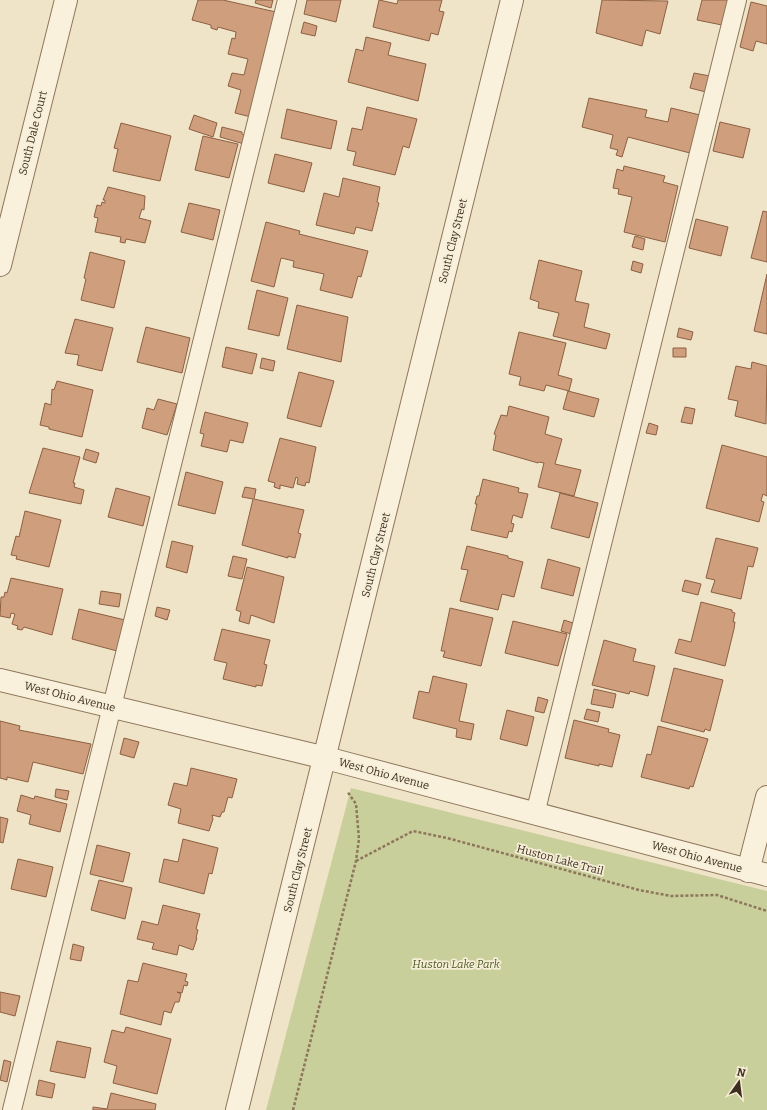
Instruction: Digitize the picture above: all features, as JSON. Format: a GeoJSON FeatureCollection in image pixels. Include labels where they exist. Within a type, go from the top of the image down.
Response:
{"type":"FeatureCollection","features":[{"type":"Feature","properties":{"kind":"street","name":"South Dale Court"},"geometry":{"type":"LineString","coordinates":[[0,265],[66,0]]}},
{"type":"Feature","properties":{"kind":"street","name":"South Clay Street"},"geometry":{"type":"LineString","coordinates":[[237,1110],[326,758],[512,0]]}},
{"type":"Feature","properties":{"kind":"street","name":"West Ohio Avenue"},"geometry":{"type":"LineString","coordinates":[[0,680],[326,758],[758,873]]}},
{"type":"Feature","properties":{"kind":"street"},"geometry":{"type":"LineString","coordinates":[[758,873],[767,797]]}},
{"type":"Feature","properties":{"kind":"lane"},"geometry":{"type":"LineString","coordinates":[[12,1110],[287,0]]}},
{"type":"Feature","properties":{"kind":"lane"},"geometry":{"type":"LineString","coordinates":[[535,814],[737,0]]}},
{"type":"Feature","properties":{"kind":"path"},"geometry":{"type":"LineString","coordinates":[[293,1110],[356,861],[359,838],[356,804],[326,758]]}},
{"type":"Feature","properties":{"kind":"path","name":"Huston Lake Trail"},"geometry":{"type":"LineString","coordinates":[[356,861],[413,831],[447,838],[640,890],[671,896],[717,895],[767,911]]}},
{"type":"Feature","properties":{"kind":"green space","name":"Huston Lake Park"},"geometry":{"type":"Polygon","coordinates":[[[351,788],[767,891],[767,1110],[266,1110],[351,788]]]}},
{"type":"Feature","properties":{"kind":"building"},"geometry":{"type":"Polygon","coordinates":[[[198,0],[223,0],[276,12],[262,62],[265,63],[251,117],[235,113],[241,90],[228,86],[232,73],[244,75],[248,59],[228,54],[232,38],[235,39],[236,32],[218,27],[217,30],[211,28],[211,25],[192,20],[198,0]]]}},
{"type":"Feature","properties":{"kind":"building"},"geometry":{"type":"Polygon","coordinates":[[[256,0],[273,0],[271,8],[255,3],[256,0]]]}},
{"type":"Feature","properties":{"kind":"building"},"geometry":{"type":"Polygon","coordinates":[[[307,0],[341,0],[336,22],[304,14],[307,0]]]}},
{"type":"Feature","properties":{"kind":"building"},"geometry":{"type":"Polygon","coordinates":[[[379,0],[397,4],[398,0],[442,0],[439,11],[444,12],[438,35],[431,33],[429,41],[373,27],[379,0]]]}},
{"type":"Feature","properties":{"kind":"building"},"geometry":{"type":"Polygon","coordinates":[[[602,0],[668,1],[660,34],[646,30],[642,46],[596,33],[602,0]]]}},
{"type":"Feature","properties":{"kind":"building"},"geometry":{"type":"Polygon","coordinates":[[[702,0],[728,0],[722,25],[697,20],[702,0]]]}},
{"type":"Feature","properties":{"kind":"building"},"geometry":{"type":"Polygon","coordinates":[[[751,2],[767,6],[767,44],[756,41],[753,51],[740,47],[751,2]]]}},
{"type":"Feature","properties":{"kind":"building"},"geometry":{"type":"Polygon","coordinates":[[[304,22],[317,26],[315,36],[301,33],[304,22]]]}},
{"type":"Feature","properties":{"kind":"building"},"geometry":{"type":"Polygon","coordinates":[[[366,37],[391,43],[388,55],[426,64],[418,101],[348,82],[356,49],[363,51],[366,37]]]}},
{"type":"Feature","properties":{"kind":"building"},"geometry":{"type":"Polygon","coordinates":[[[694,73],[710,76],[706,92],[690,88],[694,73]]]}},
{"type":"Feature","properties":{"kind":"building"},"geometry":{"type":"Polygon","coordinates":[[[589,98],[647,110],[645,117],[668,122],[671,108],[700,115],[690,153],[628,137],[622,157],[616,155],[618,150],[610,148],[613,135],[582,127],[589,98]]]}},
{"type":"Feature","properties":{"kind":"building"},"geometry":{"type":"Polygon","coordinates":[[[367,107],[417,119],[409,148],[403,146],[395,175],[353,165],[356,152],[347,150],[352,128],[362,130],[367,107]]]}},
{"type":"Feature","properties":{"kind":"building"},"geometry":{"type":"Polygon","coordinates":[[[287,109],[337,121],[331,149],[281,138],[287,109]]]}},
{"type":"Feature","properties":{"kind":"building"},"geometry":{"type":"Polygon","coordinates":[[[194,115],[217,123],[213,137],[189,129],[194,115]]]}},
{"type":"Feature","properties":{"kind":"building"},"geometry":{"type":"Polygon","coordinates":[[[720,122],[750,129],[743,158],[713,151],[720,122]]]}},
{"type":"Feature","properties":{"kind":"building"},"geometry":{"type":"Polygon","coordinates":[[[121,123],[171,136],[160,181],[113,171],[118,149],[114,148],[121,123]]]}},
{"type":"Feature","properties":{"kind":"building"},"geometry":{"type":"Polygon","coordinates":[[[222,127],[242,132],[242,134],[247,136],[244,144],[220,137],[222,127]]]}},
{"type":"Feature","properties":{"kind":"building"},"geometry":{"type":"Polygon","coordinates":[[[203,136],[238,144],[229,178],[195,170],[203,136]]]}},
{"type":"Feature","properties":{"kind":"building"},"geometry":{"type":"Polygon","coordinates":[[[275,154],[312,163],[304,192],[268,183],[275,154]]]}},
{"type":"Feature","properties":{"kind":"building"},"geometry":{"type":"Polygon","coordinates":[[[624,166],[665,176],[663,182],[678,186],[665,242],[624,232],[632,197],[618,194],[619,189],[613,188],[617,169],[623,171],[624,166]]]}},
{"type":"Feature","properties":{"kind":"building"},"geometry":{"type":"Polygon","coordinates":[[[343,178],[380,187],[377,202],[379,203],[372,231],[356,227],[354,234],[316,225],[324,193],[339,197],[343,178]]]}},
{"type":"Feature","properties":{"kind":"building"},"geometry":{"type":"Polygon","coordinates":[[[108,187],[145,196],[144,210],[142,209],[139,218],[151,221],[145,243],[126,239],[125,243],[120,242],[121,237],[95,232],[98,218],[94,217],[97,205],[101,206],[102,202],[105,203],[105,200],[103,200],[108,187]]]}},
{"type":"Feature","properties":{"kind":"building"},"geometry":{"type":"Polygon","coordinates":[[[189,203],[220,210],[213,240],[181,232],[189,203]]]}},
{"type":"Feature","properties":{"kind":"building"},"geometry":{"type":"Polygon","coordinates":[[[763,211],[767,212],[767,262],[751,258],[763,211]]]}},
{"type":"Feature","properties":{"kind":"building"},"geometry":{"type":"Polygon","coordinates":[[[696,219],[728,227],[721,256],[689,248],[696,219]]]}},
{"type":"Feature","properties":{"kind":"building"},"geometry":{"type":"Polygon","coordinates":[[[266,222],[300,231],[299,234],[368,251],[361,277],[358,276],[352,298],[320,290],[324,274],[293,267],[294,261],[281,258],[274,287],[251,281],[266,222]]]}},
{"type":"Feature","properties":{"kind":"building"},"geometry":{"type":"Polygon","coordinates":[[[635,236],[645,239],[643,250],[632,247],[635,236]]]}},
{"type":"Feature","properties":{"kind":"building"},"geometry":{"type":"Polygon","coordinates":[[[90,252],[125,261],[114,308],[81,300],[90,252]]]}},
{"type":"Feature","properties":{"kind":"building"},"geometry":{"type":"Polygon","coordinates":[[[539,260],[582,271],[575,301],[589,304],[584,327],[610,334],[606,349],[553,336],[559,313],[538,308],[539,302],[530,299],[539,260]]]}},
{"type":"Feature","properties":{"kind":"building"},"geometry":{"type":"Polygon","coordinates":[[[633,261],[643,264],[641,273],[631,270],[633,261]]]}},
{"type":"Feature","properties":{"kind":"building"},"geometry":{"type":"Polygon","coordinates":[[[767,274],[767,334],[754,331],[767,274]]]}},
{"type":"Feature","properties":{"kind":"building"},"geometry":{"type":"Polygon","coordinates":[[[257,290],[288,298],[279,336],[248,329],[257,290]]]}},
{"type":"Feature","properties":{"kind":"building"},"geometry":{"type":"Polygon","coordinates":[[[297,305],[348,317],[341,362],[287,349],[297,305]]]}},
{"type":"Feature","properties":{"kind":"building"},"geometry":{"type":"Polygon","coordinates":[[[75,319],[113,328],[102,371],[77,365],[79,355],[65,353],[75,319]]]}},
{"type":"Feature","properties":{"kind":"building"},"geometry":{"type":"Polygon","coordinates":[[[146,327],[190,338],[182,373],[137,362],[146,327]]]}},
{"type":"Feature","properties":{"kind":"building"},"geometry":{"type":"Polygon","coordinates":[[[679,328],[693,332],[691,340],[677,337],[679,328]]]}},
{"type":"Feature","properties":{"kind":"building"},"geometry":{"type":"Polygon","coordinates":[[[519,332],[566,343],[558,375],[572,379],[569,391],[546,385],[544,391],[519,385],[521,377],[509,374],[519,332]]]}},
{"type":"Feature","properties":{"kind":"building"},"geometry":{"type":"Polygon","coordinates":[[[226,347],[257,354],[252,374],[222,367],[226,347]]]}},
{"type":"Feature","properties":{"kind":"building"},"geometry":{"type":"Polygon","coordinates":[[[673,348],[686,348],[686,357],[673,357],[673,348]]]}},
{"type":"Feature","properties":{"kind":"building"},"geometry":{"type":"Polygon","coordinates":[[[262,358],[275,361],[273,371],[260,368],[262,358]]]}},
{"type":"Feature","properties":{"kind":"building"},"geometry":{"type":"Polygon","coordinates":[[[752,362],[767,366],[766,424],[735,416],[738,401],[728,399],[736,366],[751,369],[752,362]]]}},
{"type":"Feature","properties":{"kind":"building"},"geometry":{"type":"Polygon","coordinates":[[[299,372],[334,381],[321,427],[287,418],[299,372]]]}},
{"type":"Feature","properties":{"kind":"building"},"geometry":{"type":"Polygon","coordinates":[[[57,381],[93,390],[82,437],[49,429],[49,427],[40,425],[45,403],[51,405],[52,389],[54,390],[57,381]]]}},
{"type":"Feature","properties":{"kind":"building"},"geometry":{"type":"Polygon","coordinates":[[[568,391],[599,399],[594,417],[563,409],[568,391]]]}},
{"type":"Feature","properties":{"kind":"building"},"geometry":{"type":"Polygon","coordinates":[[[158,399],[177,404],[167,435],[142,428],[147,408],[154,410],[158,399]]]}},
{"type":"Feature","properties":{"kind":"building"},"geometry":{"type":"Polygon","coordinates":[[[509,406],[549,417],[545,434],[562,439],[555,464],[581,470],[574,496],[538,487],[544,463],[538,463],[493,450],[496,435],[494,434],[501,415],[507,416],[509,406]]]}},
{"type":"Feature","properties":{"kind":"building"},"geometry":{"type":"Polygon","coordinates":[[[685,407],[695,409],[692,424],[681,422],[685,407]]]}},
{"type":"Feature","properties":{"kind":"building"},"geometry":{"type":"Polygon","coordinates":[[[205,412],[248,423],[243,443],[230,440],[227,452],[201,446],[204,434],[200,433],[205,412]]]}},
{"type":"Feature","properties":{"kind":"building"},"geometry":{"type":"Polygon","coordinates":[[[649,423],[658,426],[656,435],[646,433],[649,423]]]}},
{"type":"Feature","properties":{"kind":"building"},"geometry":{"type":"Polygon","coordinates":[[[280,438],[316,447],[309,483],[306,482],[305,486],[297,484],[298,478],[296,477],[293,488],[280,485],[280,489],[274,487],[275,483],[268,481],[280,438]]]}},
{"type":"Feature","properties":{"kind":"building"},"geometry":{"type":"Polygon","coordinates":[[[722,445],[767,457],[767,496],[763,494],[761,501],[764,502],[759,522],[706,508],[722,445]]]}},
{"type":"Feature","properties":{"kind":"building"},"geometry":{"type":"Polygon","coordinates":[[[43,448],[80,457],[73,483],[75,483],[74,487],[84,490],[81,504],[29,493],[43,448]]]}},
{"type":"Feature","properties":{"kind":"building"},"geometry":{"type":"Polygon","coordinates":[[[86,449],[99,453],[96,463],[83,459],[86,449]]]}},
{"type":"Feature","properties":{"kind":"building"},"geometry":{"type":"Polygon","coordinates":[[[186,472],[223,482],[215,514],[178,505],[186,472]]]}},
{"type":"Feature","properties":{"kind":"building"},"geometry":{"type":"Polygon","coordinates":[[[483,479],[519,488],[518,492],[528,494],[522,518],[513,515],[511,523],[514,524],[512,532],[509,531],[507,538],[471,530],[477,504],[475,504],[477,496],[479,496],[483,479]]]}},
{"type":"Feature","properties":{"kind":"building"},"geometry":{"type":"Polygon","coordinates":[[[245,487],[256,489],[254,499],[304,510],[298,533],[301,534],[295,558],[288,556],[288,558],[242,545],[253,499],[242,497],[245,487]]]}},
{"type":"Feature","properties":{"kind":"building"},"geometry":{"type":"Polygon","coordinates":[[[116,488],[150,497],[143,526],[108,517],[116,488]]]}},
{"type":"Feature","properties":{"kind":"building"},"geometry":{"type":"Polygon","coordinates":[[[560,493],[598,503],[589,538],[551,528],[560,493]]]}},
{"type":"Feature","properties":{"kind":"building"},"geometry":{"type":"Polygon","coordinates":[[[25,511],[61,520],[49,567],[16,559],[17,556],[11,555],[16,536],[19,537],[25,511]]]}},
{"type":"Feature","properties":{"kind":"building"},"geometry":{"type":"Polygon","coordinates":[[[716,538],[758,548],[753,567],[748,566],[741,599],[711,592],[715,580],[706,578],[716,538]]]}},
{"type":"Feature","properties":{"kind":"building"},"geometry":{"type":"Polygon","coordinates":[[[172,541],[193,546],[187,573],[166,567],[172,541]]]}},
{"type":"Feature","properties":{"kind":"building"},"geometry":{"type":"Polygon","coordinates":[[[467,546],[508,556],[508,558],[523,562],[514,597],[502,594],[498,610],[460,601],[468,570],[461,569],[467,546]]]}},
{"type":"Feature","properties":{"kind":"building"},"geometry":{"type":"Polygon","coordinates":[[[233,556],[247,559],[242,579],[228,576],[233,556]]]}},
{"type":"Feature","properties":{"kind":"building"},"geometry":{"type":"Polygon","coordinates":[[[548,559],[580,568],[573,596],[541,588],[548,559]]]}},
{"type":"Feature","properties":{"kind":"building"},"geometry":{"type":"Polygon","coordinates":[[[247,567],[284,577],[274,623],[251,615],[249,624],[239,621],[241,612],[236,610],[247,567]]]}},
{"type":"Feature","properties":{"kind":"building"},"geometry":{"type":"Polygon","coordinates":[[[11,578],[63,589],[52,635],[24,627],[22,630],[17,629],[18,626],[12,624],[15,614],[11,613],[10,618],[0,616],[1,597],[4,597],[5,592],[7,593],[11,578]]]}},
{"type":"Feature","properties":{"kind":"building"},"geometry":{"type":"Polygon","coordinates":[[[685,580],[701,584],[698,595],[682,591],[685,580]]]}},
{"type":"Feature","properties":{"kind":"building"},"geometry":{"type":"Polygon","coordinates":[[[101,591],[121,594],[119,607],[99,604],[101,591]]]}},
{"type":"Feature","properties":{"kind":"building"},"geometry":{"type":"Polygon","coordinates":[[[701,602],[732,610],[732,612],[735,613],[733,622],[735,622],[734,629],[725,666],[675,653],[679,639],[691,642],[701,602]]]}},
{"type":"Feature","properties":{"kind":"building"},"geometry":{"type":"Polygon","coordinates":[[[157,607],[170,610],[167,620],[155,616],[157,607]]]}},
{"type":"Feature","properties":{"kind":"building"},"geometry":{"type":"Polygon","coordinates":[[[450,608],[493,618],[481,666],[443,657],[445,651],[441,651],[450,608]]]}},
{"type":"Feature","properties":{"kind":"building"},"geometry":{"type":"Polygon","coordinates":[[[79,609],[125,620],[117,651],[72,639],[79,609]]]}},
{"type":"Feature","properties":{"kind":"building"},"geometry":{"type":"Polygon","coordinates":[[[564,620],[573,623],[571,634],[561,631],[564,620]]]}},
{"type":"Feature","properties":{"kind":"building"},"geometry":{"type":"Polygon","coordinates":[[[513,621],[567,634],[558,666],[505,653],[513,621]]]}},
{"type":"Feature","properties":{"kind":"building"},"geometry":{"type":"Polygon","coordinates":[[[222,629],[270,640],[264,664],[267,665],[262,686],[256,685],[256,687],[223,679],[227,663],[214,660],[222,629]]]}},
{"type":"Feature","properties":{"kind":"building"},"geometry":{"type":"Polygon","coordinates":[[[604,640],[636,649],[633,661],[655,666],[648,696],[630,691],[629,694],[592,685],[604,640]]]}},
{"type":"Feature","properties":{"kind":"building"},"geometry":{"type":"Polygon","coordinates":[[[674,668],[723,680],[710,731],[705,729],[704,732],[661,721],[674,668]]]}},
{"type":"Feature","properties":{"kind":"building"},"geometry":{"type":"Polygon","coordinates":[[[433,676],[467,684],[459,721],[474,724],[471,740],[456,737],[457,729],[413,718],[419,691],[429,693],[433,676]]]}},
{"type":"Feature","properties":{"kind":"building"},"geometry":{"type":"Polygon","coordinates":[[[594,689],[616,694],[613,708],[591,704],[594,689]]]}},
{"type":"Feature","properties":{"kind":"building"},"geometry":{"type":"Polygon","coordinates":[[[538,697],[548,700],[544,713],[535,711],[538,697]]]}},
{"type":"Feature","properties":{"kind":"building"},"geometry":{"type":"Polygon","coordinates":[[[587,709],[600,712],[598,722],[584,719],[587,709]]]}},
{"type":"Feature","properties":{"kind":"building"},"geometry":{"type":"Polygon","coordinates":[[[507,710],[534,717],[527,746],[500,739],[507,710]]]}},
{"type":"Feature","properties":{"kind":"building"},"geometry":{"type":"Polygon","coordinates":[[[574,720],[609,729],[608,732],[620,735],[612,767],[599,764],[599,766],[565,758],[574,720]]]}},
{"type":"Feature","properties":{"kind":"building"},"geometry":{"type":"Polygon","coordinates":[[[0,721],[20,726],[19,730],[91,744],[83,774],[33,762],[28,782],[7,777],[7,780],[0,778],[0,721]]]}},
{"type":"Feature","properties":{"kind":"building"},"geometry":{"type":"Polygon","coordinates":[[[658,726],[708,739],[693,787],[690,786],[689,789],[641,777],[647,754],[651,755],[658,726]]]}},
{"type":"Feature","properties":{"kind":"building"},"geometry":{"type":"Polygon","coordinates":[[[124,738],[139,742],[134,758],[120,754],[124,738]]]}},
{"type":"Feature","properties":{"kind":"building"},"geometry":{"type":"Polygon","coordinates":[[[191,768],[237,779],[232,798],[228,797],[224,812],[222,812],[220,817],[212,815],[213,819],[209,831],[178,823],[181,809],[168,805],[174,783],[187,786],[191,768]]]}},
{"type":"Feature","properties":{"kind":"building"},"geometry":{"type":"Polygon","coordinates":[[[56,789],[69,791],[67,800],[55,797],[56,789]]]}},
{"type":"Feature","properties":{"kind":"building"},"geometry":{"type":"Polygon","coordinates":[[[21,795],[34,799],[35,796],[67,804],[60,832],[29,824],[31,815],[17,811],[21,795]]]}},
{"type":"Feature","properties":{"kind":"building"},"geometry":{"type":"Polygon","coordinates":[[[0,817],[8,819],[3,843],[0,842],[0,817]]]}},
{"type":"Feature","properties":{"kind":"building"},"geometry":{"type":"Polygon","coordinates":[[[183,839],[218,848],[212,874],[209,873],[204,894],[159,882],[164,859],[178,862],[183,839]]]}},
{"type":"Feature","properties":{"kind":"building"},"geometry":{"type":"Polygon","coordinates":[[[97,845],[130,853],[123,882],[90,874],[97,845]]]}},
{"type":"Feature","properties":{"kind":"building"},"geometry":{"type":"Polygon","coordinates":[[[18,859],[53,867],[46,897],[11,889],[18,859]]]}},
{"type":"Feature","properties":{"kind":"building"},"geometry":{"type":"Polygon","coordinates":[[[99,880],[132,888],[125,919],[91,910],[99,880]]]}},
{"type":"Feature","properties":{"kind":"building"},"geometry":{"type":"Polygon","coordinates":[[[163,905],[200,914],[196,929],[198,930],[197,938],[193,950],[179,945],[177,955],[152,949],[154,943],[137,939],[142,921],[158,925],[163,905]]]}},
{"type":"Feature","properties":{"kind":"building"},"geometry":{"type":"Polygon","coordinates":[[[73,944],[84,947],[81,961],[70,959],[73,944]]]}},
{"type":"Feature","properties":{"kind":"building"},"geometry":{"type":"Polygon","coordinates":[[[143,963],[187,974],[185,981],[188,982],[187,986],[184,985],[182,993],[177,992],[181,994],[179,1002],[175,1002],[171,1013],[164,1011],[161,1025],[120,1014],[128,980],[138,982],[143,963]]]}},
{"type":"Feature","properties":{"kind":"building"},"geometry":{"type":"Polygon","coordinates":[[[0,992],[20,996],[15,1016],[0,1012],[0,992]]]}},
{"type":"Feature","properties":{"kind":"building"},"geometry":{"type":"Polygon","coordinates":[[[126,1027],[171,1039],[157,1094],[113,1083],[117,1066],[104,1062],[112,1030],[124,1033],[126,1027]]]}},
{"type":"Feature","properties":{"kind":"building"},"geometry":{"type":"Polygon","coordinates":[[[57,1041],[91,1048],[85,1078],[50,1071],[57,1041]]]}},
{"type":"Feature","properties":{"kind":"building"},"geometry":{"type":"Polygon","coordinates":[[[4,1060],[11,1062],[7,1082],[0,1080],[4,1060]]]}},
{"type":"Feature","properties":{"kind":"building"},"geometry":{"type":"Polygon","coordinates":[[[39,1080],[55,1084],[52,1098],[36,1095],[39,1080]]]}},
{"type":"Feature","properties":{"kind":"building"},"geometry":{"type":"Polygon","coordinates":[[[111,1093],[156,1104],[155,1110],[93,1110],[93,1107],[107,1109],[111,1093]]]}}]}
